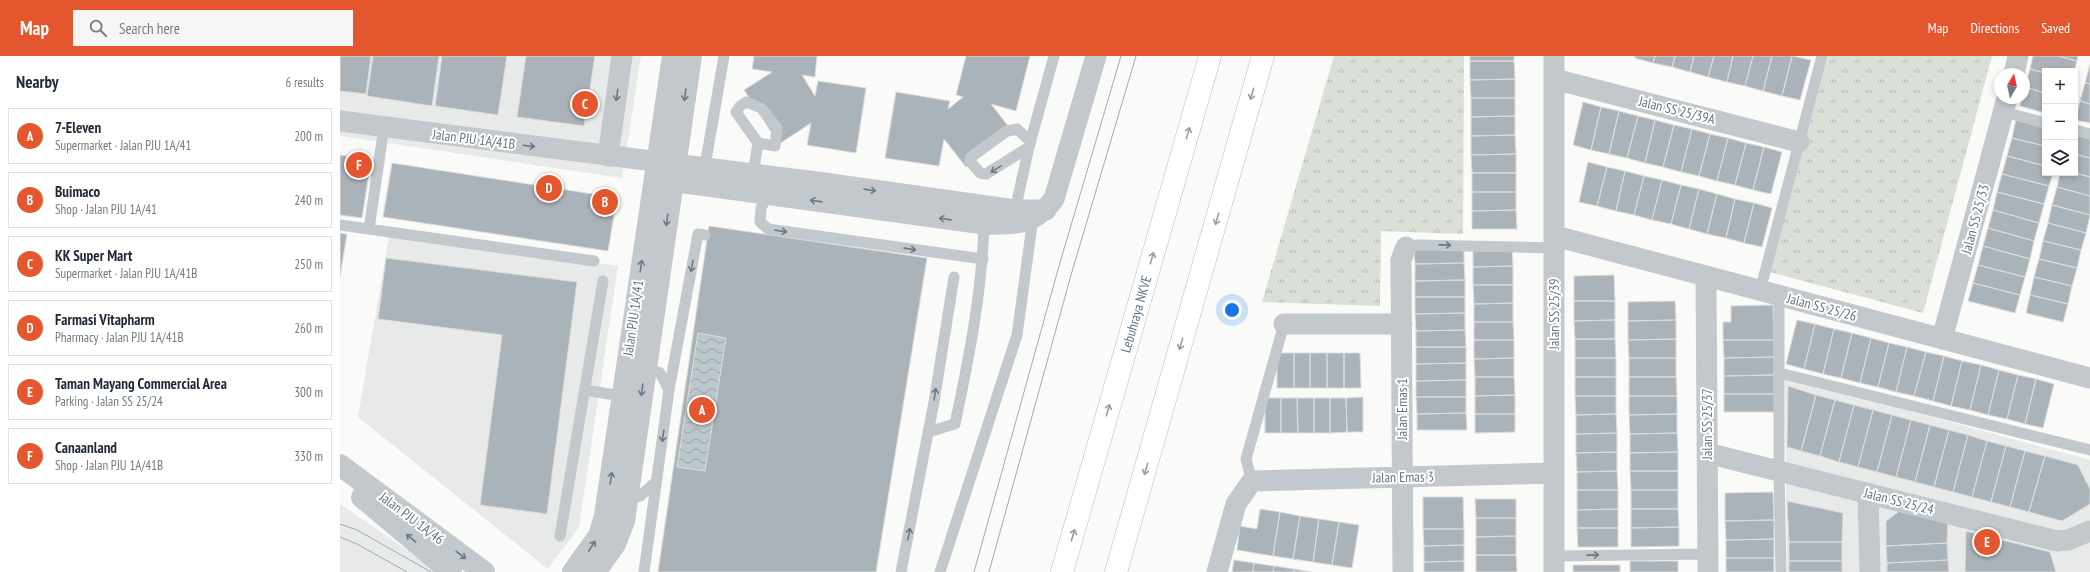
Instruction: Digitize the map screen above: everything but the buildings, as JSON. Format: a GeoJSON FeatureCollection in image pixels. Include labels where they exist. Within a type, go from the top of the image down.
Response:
{"type":"FeatureCollection","features":[{"type":"Feature","properties":{"kind":"highway","name":"Lebuhraya NKVE"},"geometry":{"type":"LineString","coordinates":[[1062,572],[1210,56]]}},
{"type":"Feature","properties":{"kind":"highway"},"geometry":{"type":"LineString","coordinates":[[1116,572],[1263,56]]}},
{"type":"Feature","properties":{"kind":"street"},"geometry":{"type":"LineString","coordinates":[[608,156],[622,56]]}},
{"type":"Feature","properties":{"kind":"street","name":"Jalan PJU 1A/41"},"geometry":{"type":"LineString","coordinates":[[596,572],[614,544],[624,521],[646,368],[665,172],[673,56]]}},
{"type":"Feature","properties":{"kind":"street","name":"Jalan PJU 1A/41"},"geometry":{"type":"LineString","coordinates":[[574,572],[599,536],[605,516],[622,396],[665,172],[691,56]]}},
{"type":"Feature","properties":{"kind":"street"},"geometry":{"type":"LineString","coordinates":[[704,177],[768,195],[984,224],[1027,216],[1054,199],[1096,56]]}},
{"type":"Feature","properties":{"kind":"street","name":"Jalan SS 25/39"},"geometry":{"type":"LineString","coordinates":[[1554,56],[1554,564]]}},
{"type":"Feature","properties":{"kind":"street"},"geometry":{"type":"LineString","coordinates":[[2015,68],[2018,56]]}},
{"type":"Feature","properties":{"kind":"street","name":"Jalan SS 25/39A"},"geometry":{"type":"LineString","coordinates":[[1554,79],[1799,142]]}},
{"type":"Feature","properties":{"kind":"street","name":"Jalan SS 25/33"},"geometry":{"type":"LineString","coordinates":[[1942,339],[2005,105]]}},
{"type":"Feature","properties":{"kind":"street","name":"Jalan PJU 1A/41B"},"geometry":{"type":"LineString","coordinates":[[340,121],[407,131],[608,156],[665,172],[704,177]]}},
{"type":"Feature","properties":{"kind":"street"},"geometry":{"type":"LineString","coordinates":[[704,177],[753,174],[1027,216]]}},
{"type":"Feature","properties":{"kind":"street","name":"Jalan SS 25/26"},"geometry":{"type":"LineString","coordinates":[[1555,242],[1770,293],[2090,378]]}},
{"type":"Feature","properties":{"kind":"street","name":"Jalan Emas 1"},"geometry":{"type":"LineString","coordinates":[[1403,572],[1401,260],[1406,247]]}},
{"type":"Feature","properties":{"kind":"street","name":"Jalan SS 25/37"},"geometry":{"type":"LineString","coordinates":[[1706,277],[1708,563]]}},
{"type":"Feature","properties":{"kind":"street"},"geometry":{"type":"LineString","coordinates":[[1284,324],[1402,324]]}},
{"type":"Feature","properties":{"kind":"street","name":"Jalan SS 25/24"},"geometry":{"type":"LineString","coordinates":[[1707,453],[2057,540],[2068,540],[2090,531]]}},
{"type":"Feature","properties":{"kind":"street","name":"Jalan PJU 1A/46"},"geometry":{"type":"LineString","coordinates":[[340,465],[484,572]]}},
{"type":"Feature","properties":{"kind":"street","name":"Jalan Emas 3"},"geometry":{"type":"LineString","coordinates":[[1252,481],[1554,473]]}},
{"type":"Feature","properties":{"kind":"street","name":"Jalan PJU 1A/46"},"geometry":{"type":"LineString","coordinates":[[340,478],[451,572]]}},
{"type":"Feature","properties":{"kind":"street"},"geometry":{"type":"LineString","coordinates":[[1217,572],[1236,504],[1252,481]]}},
{"type":"Feature","properties":{"kind":"street"},"geometry":{"type":"LineString","coordinates":[[1868,493],[1870,572]]}},
{"type":"Feature","properties":{"kind":"lane"},"geometry":{"type":"LineString","coordinates":[[704,177],[724,56]]}},
{"type":"Feature","properties":{"kind":"lane"},"geometry":{"type":"LineString","coordinates":[[940,572],[1017,336],[1027,216],[1030,144],[1054,56]]}},
{"type":"Feature","properties":{"kind":"lane"},"geometry":{"type":"LineString","coordinates":[[1781,572],[1779,471],[1780,373],[1770,293],[1799,142],[1822,56]]}},
{"type":"Feature","properties":{"kind":"lane"},"geometry":{"type":"LineString","coordinates":[[2005,105],[2042,122]]}},
{"type":"Feature","properties":{"kind":"lane"},"geometry":{"type":"LineString","coordinates":[[369,229],[384,127]]}},
{"type":"Feature","properties":{"kind":"lane"},"geometry":{"type":"LineString","coordinates":[[1017,129],[1030,144],[986,174],[980,173],[970,161],[970,157],[1007,131],[1017,129]]}},
{"type":"Feature","properties":{"kind":"lane"},"geometry":{"type":"LineString","coordinates":[[2078,131],[2090,134]]}},
{"type":"Feature","properties":{"kind":"lane"},"geometry":{"type":"LineString","coordinates":[[753,174],[758,143]]}},
{"type":"Feature","properties":{"kind":"lane"},"geometry":{"type":"LineString","coordinates":[[768,195],[761,208],[760,222],[768,230],[983,259]]}},
{"type":"Feature","properties":{"kind":"lane"},"geometry":{"type":"LineString","coordinates":[[928,432],[955,424],[973,338],[983,259],[984,224]]}},
{"type":"Feature","properties":{"kind":"lane"},"geometry":{"type":"LineString","coordinates":[[340,225],[594,261]]}},
{"type":"Feature","properties":{"kind":"lane"},"geometry":{"type":"LineString","coordinates":[[644,572],[669,390],[698,234],[705,235]]}},
{"type":"Feature","properties":{"kind":"lane"},"geometry":{"type":"LineString","coordinates":[[1406,247],[1417,244],[1555,242]]}},
{"type":"Feature","properties":{"kind":"lane"},"geometry":{"type":"LineString","coordinates":[[901,572],[928,432],[954,277]]}},
{"type":"Feature","properties":{"kind":"lane"},"geometry":{"type":"LineString","coordinates":[[560,536],[603,281]]}},
{"type":"Feature","properties":{"kind":"lane"},"geometry":{"type":"LineString","coordinates":[[1252,481],[1246,459],[1284,324]]}},
{"type":"Feature","properties":{"kind":"lane"},"geometry":{"type":"LineString","coordinates":[[646,368],[660,373],[669,390]]}},
{"type":"Feature","properties":{"kind":"lane"},"geometry":{"type":"LineString","coordinates":[[1780,373],[2090,450]]}},
{"type":"Feature","properties":{"kind":"lane"},"geometry":{"type":"LineString","coordinates":[[585,390],[622,396]]}},
{"type":"Feature","properties":{"kind":"lane"},"geometry":{"type":"LineString","coordinates":[[627,500],[640,496],[656,482]]}},
{"type":"Feature","properties":{"kind":"lane"},"geometry":{"type":"LineString","coordinates":[[1554,564],[1708,563]]}},
{"type":"Feature","properties":{"kind":"shaded area"},"geometry":{"type":"Polygon","coordinates":[[[340,56],[641,56],[622,178],[340,136],[340,56]]]}},
{"type":"Feature","properties":{"kind":"shaded area"},"geometry":{"type":"Polygon","coordinates":[[[390,230],[618,266],[579,527],[548,569],[358,417],[390,230]]]}},
{"type":"Feature","properties":{"kind":"shaded area"},"geometry":{"type":"Polygon","coordinates":[[[1785,377],[2090,460],[2090,572],[1787,572],[1785,377]]]}},
{"type":"Feature","properties":{"kind":"shaded area"},"geometry":{"type":"Polygon","coordinates":[[[340,504],[439,572],[340,572],[340,504]]]}},
{"type":"Feature","properties":{"kind":"green space"},"geometry":{"type":"Polygon","coordinates":[[[1334,56],[1464,56],[1463,234],[1381,231],[1380,306],[1262,302],[1334,56]]]}},
{"type":"Feature","properties":{"kind":"green space"},"geometry":{"type":"Polygon","coordinates":[[[1828,56],[1992,56],[1923,313],[1770,272],[1828,56]]]}},
{"type":"Feature","properties":{"kind":"water"},"geometry":{"type":"Polygon","coordinates":[[[698,333],[726,338],[705,471],[677,467],[698,333]]]}},
{"type":"Feature","properties":{"kind":"tram line"},"geometry":{"type":"LineString","coordinates":[[974,572],[1059,266],[1121,56]]}},
{"type":"Feature","properties":{"kind":"tram line"},"geometry":{"type":"LineString","coordinates":[[989,572],[1071,275],[1136,56]]}},
{"type":"Feature","properties":{"kind":"tram line"},"geometry":{"type":"LineString","coordinates":[[340,524],[357,530],[431,572]]}},
{"type":"Feature","properties":{"kind":"tram line"},"geometry":{"type":"LineString","coordinates":[[340,537],[357,544],[407,572]]}},
{"type":"Feature","properties":{"kind":"place","name":"KK Super Mart"},"geometry":{"type":"Point","coordinates":[585,104]}},
{"type":"Feature","properties":{"kind":"place","name":"Canaanland"},"geometry":{"type":"Point","coordinates":[359,165]}},
{"type":"Feature","properties":{"kind":"place","name":"Farmasi Vitapharm"},"geometry":{"type":"Point","coordinates":[549,188]}},
{"type":"Feature","properties":{"kind":"place","name":"Buimaco"},"geometry":{"type":"Point","coordinates":[605,202]}},
{"type":"Feature","properties":{"kind":"place","name":"7-Eleven"},"geometry":{"type":"Point","coordinates":[702,410]}},
{"type":"Feature","properties":{"kind":"place","name":"Taman Mayang Commercial Area"},"geometry":{"type":"Point","coordinates":[1987,542]}}]}
